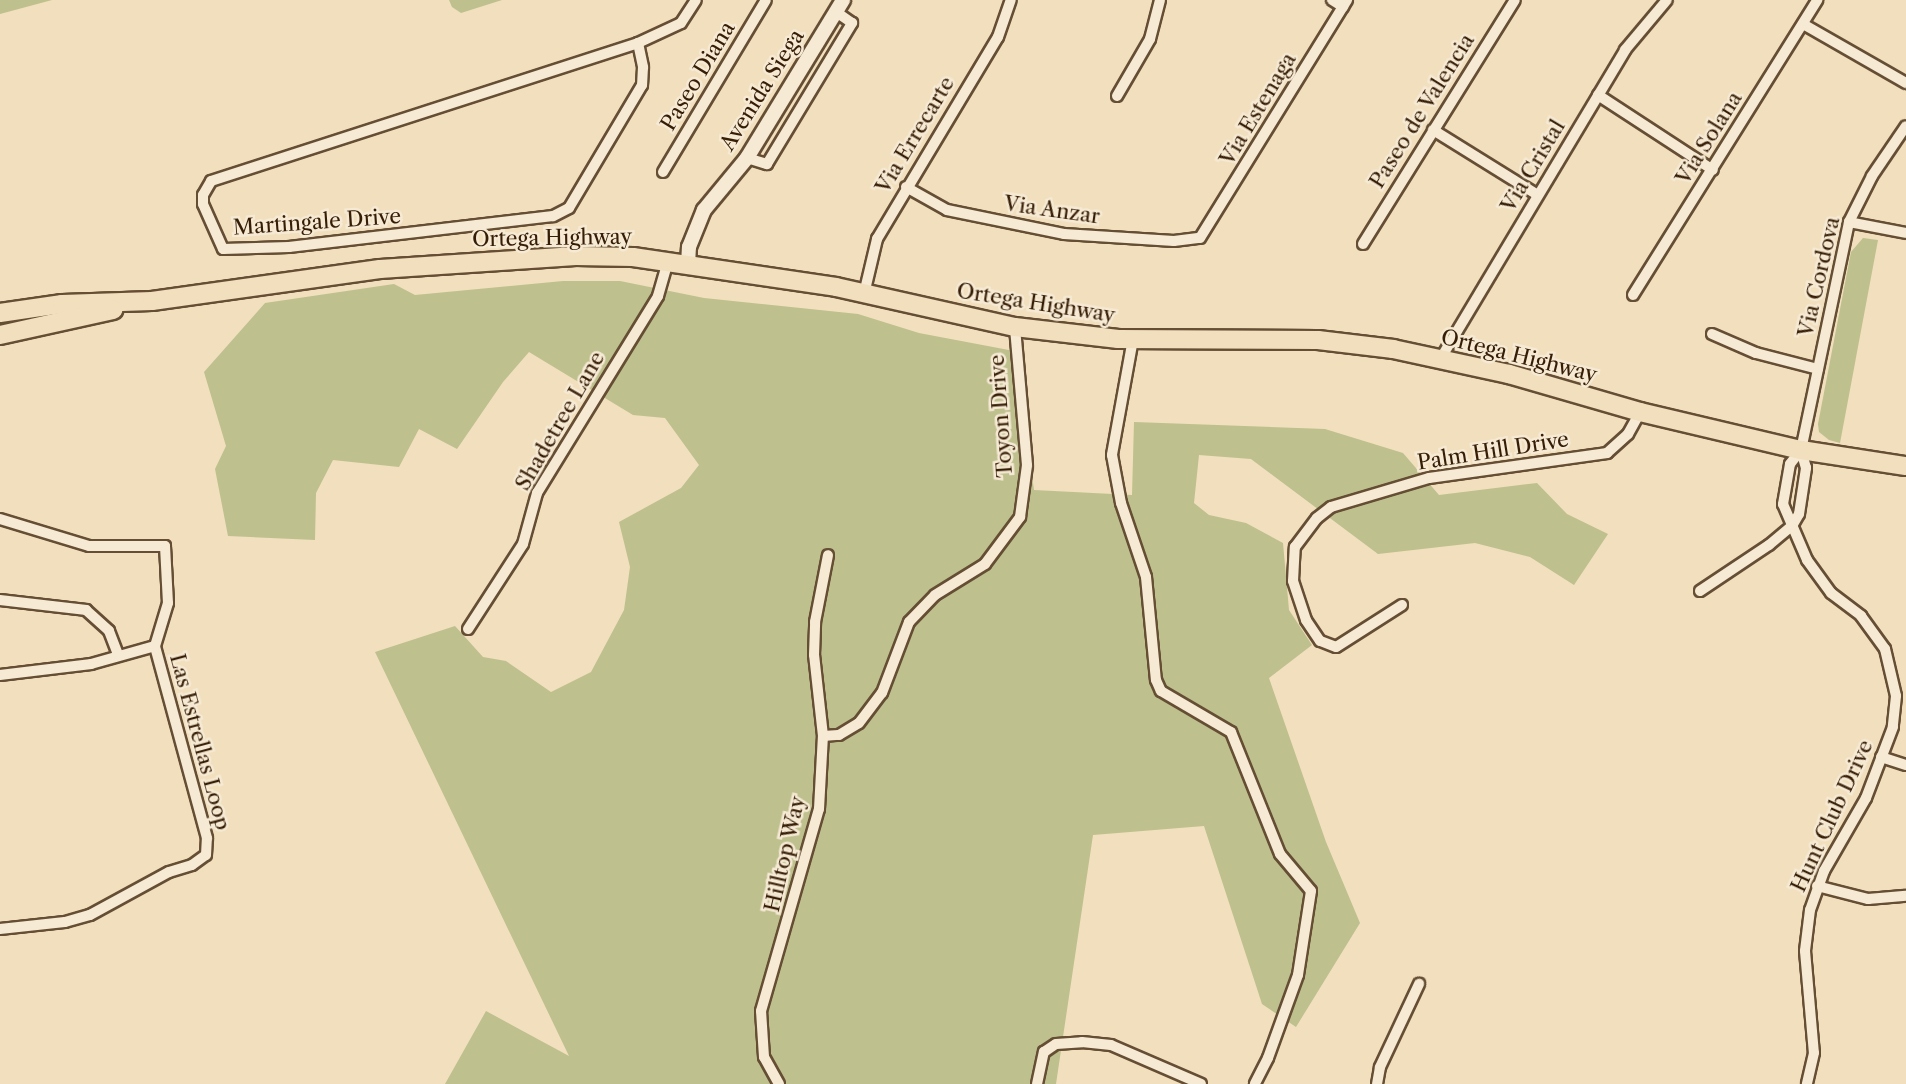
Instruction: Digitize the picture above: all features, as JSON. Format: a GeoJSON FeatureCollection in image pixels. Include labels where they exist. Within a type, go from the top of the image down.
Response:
{"type":"FeatureCollection","features":[{"type":"Feature","properties":{"kind":"main road","name":"Ortega Highway"},"geometry":{"type":"LineString","coordinates":[[0,335],[152,301],[305,278],[445,263],[576,256],[668,262],[864,294],[1015,327],[1133,339],[1318,340],[1441,358],[1640,412],[1801,450],[1906,466]]}},
{"type":"Feature","properties":{"kind":"main road","name":"Ortega Highway"},"geometry":{"type":"LineString","coordinates":[[0,313],[62,304],[152,301]]}},
{"type":"Feature","properties":{"kind":"street","name":"Martingale Drive"},"geometry":{"type":"LineString","coordinates":[[638,43],[643,67],[642,85],[569,207],[554,216],[288,247],[223,249],[203,204],[203,195],[211,181],[638,43],[681,22],[696,0]]}},
{"type":"Feature","properties":{"kind":"street","name":"Paseo Diana"},"geometry":{"type":"LineString","coordinates":[[663,172],[766,0]]}},
{"type":"Feature","properties":{"kind":"street","name":"Via Errecarte"},"geometry":{"type":"LineString","coordinates":[[864,294],[877,238],[998,37],[1011,0]]}},
{"type":"Feature","properties":{"kind":"street"},"geometry":{"type":"LineString","coordinates":[[1117,96],[1150,39],[1160,0]]}},
{"type":"Feature","properties":{"kind":"street"},"geometry":{"type":"LineString","coordinates":[[1332,0],[1345,3]]}},
{"type":"Feature","properties":{"kind":"street","name":"Paseo de Valencia"},"geometry":{"type":"LineString","coordinates":[[1363,244],[1515,0]]}},
{"type":"Feature","properties":{"kind":"street","name":"Via Cristal"},"geometry":{"type":"LineString","coordinates":[[1441,358],[1625,50],[1667,0]]}},
{"type":"Feature","properties":{"kind":"street","name":"Via Solana"},"geometry":{"type":"LineString","coordinates":[[1633,295],[1817,0]]}},
{"type":"Feature","properties":{"kind":"street","name":"Via Estenaga"},"geometry":{"type":"LineString","coordinates":[[1200,238],[1345,3]]}},
{"type":"Feature","properties":{"kind":"street"},"geometry":{"type":"LineString","coordinates":[[747,158],[766,164],[852,23],[839,6]]}},
{"type":"Feature","properties":{"kind":"street","name":"Avenida Siega"},"geometry":{"type":"LineString","coordinates":[[687,265],[689,247],[704,210],[747,158],[839,6]]}},
{"type":"Feature","properties":{"kind":"street"},"geometry":{"type":"LineString","coordinates":[[1803,24],[1906,83]]}},
{"type":"Feature","properties":{"kind":"street"},"geometry":{"type":"LineString","coordinates":[[1598,95],[1713,170]]}},
{"type":"Feature","properties":{"kind":"street","name":"Via Cordova"},"geometry":{"type":"LineString","coordinates":[[1801,450],[1849,222],[1872,176],[1906,126]]}},
{"type":"Feature","properties":{"kind":"street"},"geometry":{"type":"LineString","coordinates":[[1433,130],[1538,195]]}},
{"type":"Feature","properties":{"kind":"street","name":"Via Anzar"},"geometry":{"type":"LineString","coordinates":[[906,187],[947,210],[1064,234],[1174,241],[1200,238]]}},
{"type":"Feature","properties":{"kind":"street"},"geometry":{"type":"LineString","coordinates":[[1849,222],[1906,233]]}},
{"type":"Feature","properties":{"kind":"street","name":"Shadetree Lane"},"geometry":{"type":"LineString","coordinates":[[468,629],[523,544],[537,493],[658,296],[668,262]]}},
{"type":"Feature","properties":{"kind":"street","name":"Toyon Drive"},"geometry":{"type":"LineString","coordinates":[[823,736],[839,735],[859,723],[882,693],[909,622],[935,595],[985,564],[1020,517],[1027,481],[1026,436],[1015,327]]}},
{"type":"Feature","properties":{"kind":"street"},"geometry":{"type":"LineString","coordinates":[[1712,334],[1756,353],[1818,369]]}},
{"type":"Feature","properties":{"kind":"street"},"geometry":{"type":"LineString","coordinates":[[1133,339],[1112,455],[1121,503],[1146,577],[1156,680],[1161,691],[1231,732],[1280,854],[1311,891],[1298,975],[1268,1058],[1255,1084]]}},
{"type":"Feature","properties":{"kind":"street","name":"Palm Hill Drive"},"geometry":{"type":"LineString","coordinates":[[1402,605],[1336,647],[1320,640],[1306,620],[1293,581],[1295,547],[1317,518],[1331,507],[1429,478],[1607,453],[1629,434],[1640,412]]}},
{"type":"Feature","properties":{"kind":"street"},"geometry":{"type":"LineString","coordinates":[[1700,591],[1792,526],[1799,514],[1806,468],[1801,450]]}},
{"type":"Feature","properties":{"kind":"street","name":"Hunt Club Drive"},"geometry":{"type":"LineString","coordinates":[[1801,450],[1790,464],[1783,504],[1807,560],[1825,585],[1861,616],[1885,649],[1896,696],[1893,727],[1866,798],[1817,886],[1810,910],[1805,951],[1814,1053],[1807,1084]]}},
{"type":"Feature","properties":{"kind":"street"},"geometry":{"type":"LineString","coordinates":[[0,519],[89,546],[165,546],[168,603],[155,646]]}},
{"type":"Feature","properties":{"kind":"street","name":"Hilltop Way"},"geometry":{"type":"LineString","coordinates":[[779,1084],[764,1057],[761,1011],[819,809],[823,736],[814,655],[815,622],[828,555]]}},
{"type":"Feature","properties":{"kind":"street"},"geometry":{"type":"LineString","coordinates":[[0,600],[86,610],[109,631],[118,655]]}},
{"type":"Feature","properties":{"kind":"street","name":"Las Estrellas Loop"},"geometry":{"type":"LineString","coordinates":[[0,675],[91,664],[155,646],[207,838],[206,855],[90,915],[65,922],[0,929]]}},
{"type":"Feature","properties":{"kind":"street"},"geometry":{"type":"LineString","coordinates":[[1881,757],[1906,765]]}},
{"type":"Feature","properties":{"kind":"street"},"geometry":{"type":"LineString","coordinates":[[1817,886],[1868,899],[1906,896]]}},
{"type":"Feature","properties":{"kind":"street"},"geometry":{"type":"LineString","coordinates":[[1377,1084],[1380,1067],[1419,984]]}},
{"type":"Feature","properties":{"kind":"street"},"geometry":{"type":"LineString","coordinates":[[1037,1084],[1044,1052],[1056,1044],[1082,1042],[1111,1045],[1201,1084]]}},
{"type":"Feature","properties":{"kind":"green space"},"geometry":{"type":"Polygon","coordinates":[[[0,0],[52,0],[0,14],[0,0]]]}},
{"type":"Feature","properties":{"kind":"green space"},"geometry":{"type":"Polygon","coordinates":[[[449,0],[502,0],[461,13],[452,7],[449,0]]]}},
{"type":"Feature","properties":{"kind":"green space"},"geometry":{"type":"Polygon","coordinates":[[[1863,238],[1878,240],[1840,443],[1829,440],[1819,432],[1818,424],[1851,252],[1863,238]]]}},
{"type":"Feature","properties":{"kind":"green space"},"geometry":{"type":"Polygon","coordinates":[[[563,281],[620,281],[704,298],[858,314],[919,333],[1014,351],[1034,490],[1132,495],[1134,422],[1325,429],[1403,453],[1439,495],[1537,483],[1567,514],[1608,534],[1574,585],[1530,557],[1475,543],[1378,554],[1251,459],[1199,455],[1194,503],[1209,515],[1246,523],[1283,543],[1289,610],[1312,645],[1269,678],[1326,842],[1360,923],[1296,1027],[1262,1004],[1204,826],[1093,835],[1056,1084],[445,1084],[486,1011],[569,1056],[375,652],[455,626],[483,657],[506,661],[551,692],[591,672],[624,610],[630,567],[619,522],[681,488],[699,465],[665,418],[633,415],[529,352],[503,382],[457,449],[419,429],[399,467],[333,460],[316,493],[315,540],[228,536],[215,469],[226,446],[204,372],[265,303],[394,284],[415,295],[563,281]]]}}]}
